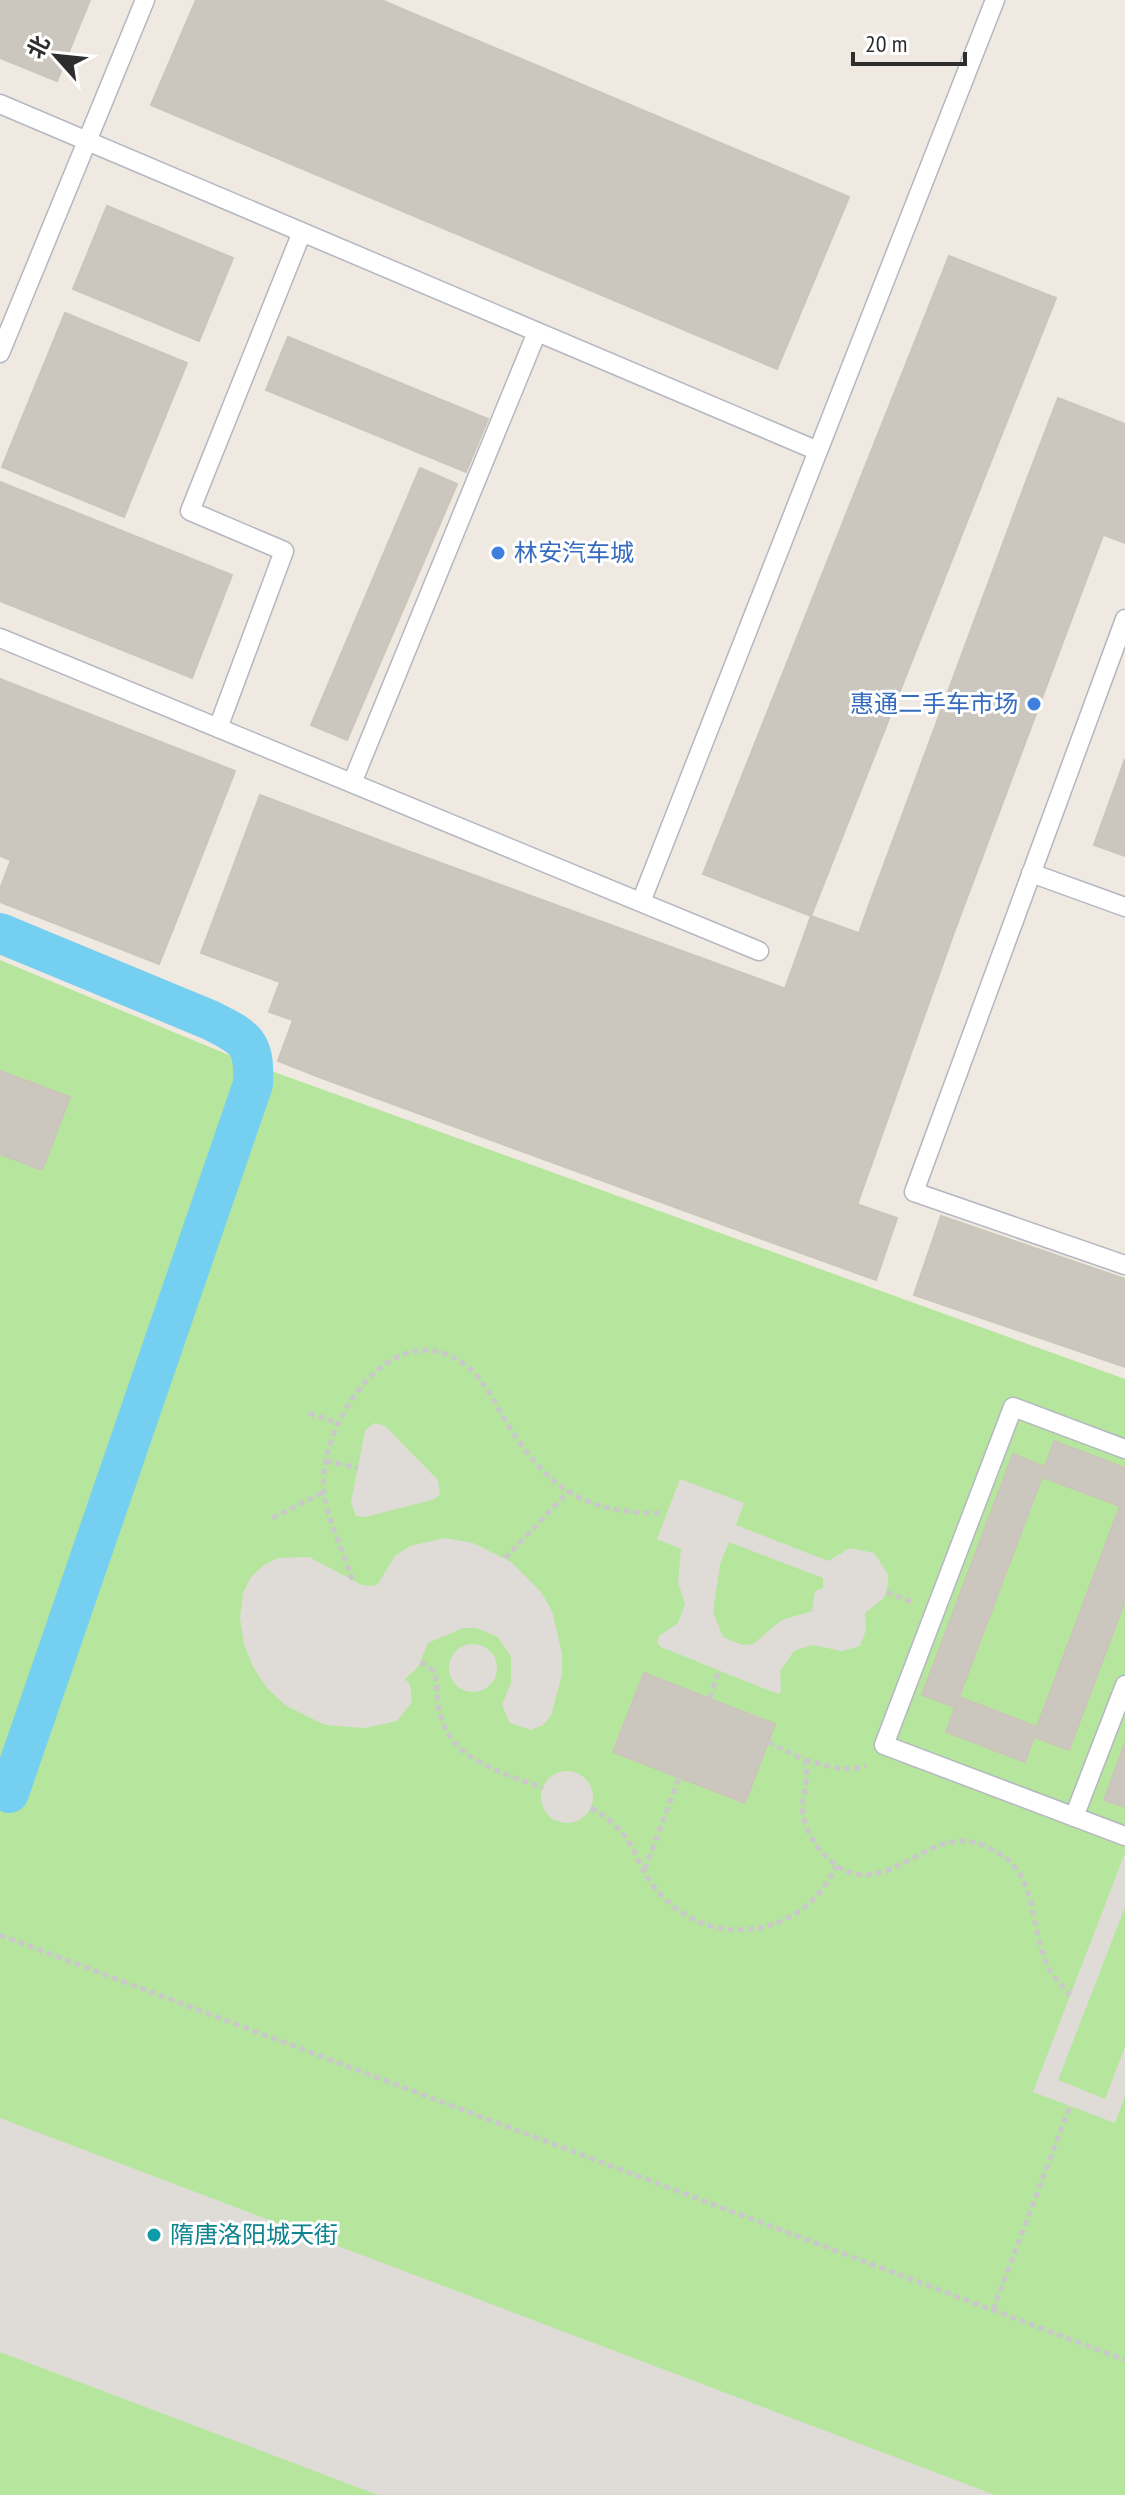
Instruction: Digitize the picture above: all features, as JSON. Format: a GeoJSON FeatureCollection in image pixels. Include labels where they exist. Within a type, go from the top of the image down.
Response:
{"type":"FeatureCollection","features":[{"type":"Feature","properties":{"kind":"lane"},"geometry":{"type":"LineString","coordinates":[[0,353],[145,0]]}},
{"type":"Feature","properties":{"kind":"lane"},"geometry":{"type":"LineString","coordinates":[[641,902],[995,0]]}},
{"type":"Feature","properties":{"kind":"lane"},"geometry":{"type":"LineString","coordinates":[[0,104],[818,451]]}},
{"type":"Feature","properties":{"kind":"lane"},"geometry":{"type":"LineString","coordinates":[[218,728],[284,551],[190,511],[302,232]]}},
{"type":"Feature","properties":{"kind":"lane"},"geometry":{"type":"LineString","coordinates":[[352,783],[537,332]]}},
{"type":"Feature","properties":{"kind":"lane"},"geometry":{"type":"LineString","coordinates":[[1125,619],[914,1192],[1125,1265]]}},
{"type":"Feature","properties":{"kind":"lane"},"geometry":{"type":"LineString","coordinates":[[0,638],[759,951]]}},
{"type":"Feature","properties":{"kind":"lane"},"geometry":{"type":"LineString","coordinates":[[1031,873],[1125,907]]}},
{"type":"Feature","properties":{"kind":"lane"},"geometry":{"type":"LineString","coordinates":[[1125,1449],[1013,1407],[884,1745],[1125,1836]]}},
{"type":"Feature","properties":{"kind":"lane"},"geometry":{"type":"LineString","coordinates":[[1074,1817],[1125,1685]]}},
{"type":"Feature","properties":{"kind":"path"},"geometry":{"type":"LineString","coordinates":[[352,1580],[324,1492],[326,1461],[346,1406],[369,1377],[395,1358],[423,1351],[442,1354],[463,1364],[483,1383],[524,1452],[569,1491],[610,1509],[661,1513]]}},
{"type":"Feature","properties":{"kind":"path"},"geometry":{"type":"LineString","coordinates":[[309,1413],[338,1423]]}},
{"type":"Feature","properties":{"kind":"path"},"geometry":{"type":"LineString","coordinates":[[326,1461],[358,1468]]}},
{"type":"Feature","properties":{"kind":"path"},"geometry":{"type":"LineString","coordinates":[[505,1558],[569,1491]]}},
{"type":"Feature","properties":{"kind":"path"},"geometry":{"type":"LineString","coordinates":[[272,1518],[324,1492]]}},
{"type":"Feature","properties":{"kind":"path"},"geometry":{"type":"LineString","coordinates":[[421,1662],[434,1671],[439,1710],[449,1736],[465,1755],[488,1768],[543,1788]]}},
{"type":"Feature","properties":{"kind":"path"},"geometry":{"type":"LineString","coordinates":[[710,1698],[719,1671]]}},
{"type":"Feature","properties":{"kind":"path"},"geometry":{"type":"LineString","coordinates":[[768,1742],[805,1760],[856,1769],[870,1763],[884,1745]]}},
{"type":"Feature","properties":{"kind":"path"},"geometry":{"type":"LineString","coordinates":[[805,1760],[808,1789],[802,1802],[803,1818],[816,1847],[836,1866],[856,1873],[882,1873],[940,1844],[964,1841],[988,1848],[1019,1871],[1048,1968],[1070,1995]]}},
{"type":"Feature","properties":{"kind":"path"},"geometry":{"type":"LineString","coordinates":[[645,1869],[679,1778]]}},
{"type":"Feature","properties":{"kind":"path"},"geometry":{"type":"LineString","coordinates":[[591,1808],[615,1823],[629,1838],[662,1897],[688,1915],[717,1927],[744,1932],[777,1924],[810,1904],[826,1889],[836,1866]]}},
{"type":"Feature","properties":{"kind":"path"},"geometry":{"type":"LineString","coordinates":[[0,1935],[1125,2360]]}},
{"type":"Feature","properties":{"kind":"path"},"geometry":{"type":"LineString","coordinates":[[993,2310],[1070,2106]]}},
{"type":"Feature","properties":{"kind":"green space"},"geometry":{"type":"Polygon","coordinates":[[[0,960],[241,1060],[1125,1379],[1125,2495],[0,2495],[0,960]]]}},
{"type":"Feature","properties":{"kind":"shaded area"},"geometry":{"type":"Polygon","coordinates":[[[374,1423],[385,1426],[438,1480],[440,1495],[432,1500],[365,1517],[356,1516],[351,1502],[365,1431],[374,1423]]]}},
{"type":"Feature","properties":{"kind":"shaded area"},"geometry":{"type":"Polygon","coordinates":[[[680,1479],[744,1503],[736,1525],[828,1561],[850,1548],[874,1553],[888,1574],[888,1586],[884,1598],[865,1613],[866,1630],[860,1646],[842,1651],[812,1645],[794,1651],[780,1671],[781,1691],[778,1694],[661,1647],[657,1642],[659,1636],[678,1623],[685,1604],[678,1582],[681,1549],[657,1539],[680,1479]],[[729,1542],[720,1564],[713,1612],[723,1637],[742,1645],[753,1644],[782,1620],[812,1611],[815,1591],[823,1588],[823,1578],[729,1542]]]}},
{"type":"Feature","properties":{"kind":"shaded area"},"geometry":{"type":"Polygon","coordinates":[[[445,1538],[473,1543],[511,1562],[541,1592],[552,1611],[562,1653],[562,1674],[551,1716],[543,1725],[531,1730],[510,1723],[502,1705],[511,1683],[511,1657],[498,1637],[476,1628],[463,1628],[428,1643],[418,1667],[405,1679],[410,1684],[412,1702],[397,1721],[365,1728],[325,1725],[285,1705],[267,1688],[253,1667],[244,1644],[240,1618],[243,1593],[251,1577],[263,1566],[278,1558],[309,1557],[362,1585],[372,1586],[378,1584],[395,1556],[410,1546],[445,1538]]]}},
{"type":"Feature","properties":{"kind":"shaded area"},"geometry":{"type":"Polygon","coordinates":[[[473,1644],[482,1645],[490,1651],[496,1659],[496,1677],[490,1685],[482,1691],[473,1692],[464,1691],[456,1685],[450,1677],[449,1668],[450,1659],[456,1651],[464,1645],[473,1644]]]}},
{"type":"Feature","properties":{"kind":"shaded area"},"geometry":{"type":"Polygon","coordinates":[[[567,1771],[586,1778],[593,1797],[586,1816],[567,1823],[548,1816],[541,1797],[548,1778],[567,1771]]]}},
{"type":"Feature","properties":{"kind":"shaded area"},"geometry":{"type":"Polygon","coordinates":[[[1125,1853],[1125,1907],[1058,2080],[1105,2099],[1125,2047],[1125,2096],[1115,2123],[1033,2092],[1125,1853]]]}},
{"type":"Feature","properties":{"kind":"shaded area","name":"隋唐洛阳城天街"},"geometry":{"type":"Polygon","coordinates":[[[0,2118],[995,2495],[378,2495],[0,2352],[0,2118]]]}},
{"type":"Feature","properties":{"kind":"building"},"geometry":{"type":"Polygon","coordinates":[[[0,0],[90,0],[57,81],[0,58],[0,0]]]}},
{"type":"Feature","properties":{"kind":"building"},"geometry":{"type":"Polygon","coordinates":[[[196,0],[381,0],[849,197],[777,369],[151,105],[196,0]]]}},
{"type":"Feature","properties":{"kind":"building"},"geometry":{"type":"Polygon","coordinates":[[[107,206],[233,258],[199,341],[73,289],[107,206]]]}},
{"type":"Feature","properties":{"kind":"building"},"geometry":{"type":"Polygon","coordinates":[[[949,256],[1056,298],[962,534],[855,492],[949,256]]]}},
{"type":"Feature","properties":{"kind":"building"},"geometry":{"type":"Polygon","coordinates":[[[65,313],[187,363],[124,517],[2,467],[65,313]]]}},
{"type":"Feature","properties":{"kind":"building"},"geometry":{"type":"Polygon","coordinates":[[[288,337],[488,419],[466,472],[266,390],[288,337]]]}},
{"type":"Feature","properties":{"kind":"building"},"geometry":{"type":"Polygon","coordinates":[[[1058,398],[1125,424],[1125,543],[1018,503],[1058,398]]]}},
{"type":"Feature","properties":{"kind":"building"},"geometry":{"type":"Polygon","coordinates":[[[420,468],[457,484],[347,740],[311,725],[420,468]]]}},
{"type":"Feature","properties":{"kind":"building"},"geometry":{"type":"Polygon","coordinates":[[[0,482],[232,575],[192,678],[0,601],[0,482]]]}},
{"type":"Feature","properties":{"kind":"building"},"geometry":{"type":"Polygon","coordinates":[[[855,492],[962,534],[811,916],[703,874],[855,492]]]}},
{"type":"Feature","properties":{"kind":"building"},"geometry":{"type":"Polygon","coordinates":[[[1018,503],[1103,535],[953,935],[869,905],[1018,503]]]}},
{"type":"Feature","properties":{"kind":"building"},"geometry":{"type":"Polygon","coordinates":[[[0,679],[235,771],[175,924],[0,856],[0,679]]]}},
{"type":"Feature","properties":{"kind":"building"},"geometry":{"type":"Polygon","coordinates":[[[1125,759],[1125,856],[1094,845],[1125,759]]]}},
{"type":"Feature","properties":{"kind":"building"},"geometry":{"type":"Polygon","coordinates":[[[260,795],[408,851],[324,1079],[278,1061],[293,1020],[269,1012],[280,982],[201,953],[260,795]]]}},
{"type":"Feature","properties":{"kind":"building"},"geometry":{"type":"Polygon","coordinates":[[[408,851],[833,1006],[751,1235],[324,1079],[408,851]]]}},
{"type":"Feature","properties":{"kind":"building"},"geometry":{"type":"Polygon","coordinates":[[[11,860],[175,924],[159,964],[0,902],[0,889],[11,860]]]}},
{"type":"Feature","properties":{"kind":"building"},"geometry":{"type":"Polygon","coordinates":[[[869,905],[953,935],[857,1205],[773,1175],[869,905]]]}},
{"type":"Feature","properties":{"kind":"building"},"geometry":{"type":"Polygon","coordinates":[[[811,916],[859,933],[833,1006],[785,989],[811,916]]]}},
{"type":"Feature","properties":{"kind":"building"},"geometry":{"type":"Polygon","coordinates":[[[0,1071],[70,1097],[42,1170],[0,1154],[0,1071]]]}},
{"type":"Feature","properties":{"kind":"building"},"geometry":{"type":"Polygon","coordinates":[[[773,1175],[897,1218],[876,1280],[751,1235],[773,1175]]]}},
{"type":"Feature","properties":{"kind":"building"},"geometry":{"type":"Polygon","coordinates":[[[941,1216],[1125,1279],[1125,1367],[914,1295],[941,1216]]]}},
{"type":"Feature","properties":{"kind":"building"},"geometry":{"type":"Polygon","coordinates":[[[1054,1441],[1125,1468],[1125,1601],[1069,1750],[1034,1737],[1025,1762],[946,1732],[955,1707],[922,1695],[1013,1454],[1045,1467],[1054,1441]],[[1042,1477],[959,1697],[1037,1727],[1120,1506],[1042,1477]]]}},
{"type":"Feature","properties":{"kind":"building"},"geometry":{"type":"Polygon","coordinates":[[[644,1673],[775,1724],[745,1803],[613,1752],[644,1673]]]}},
{"type":"Feature","properties":{"kind":"building"},"geometry":{"type":"Polygon","coordinates":[[[1125,1743],[1125,1807],[1104,1800],[1125,1743]]]}},
{"type":"Feature","properties":{"kind":"waterway"},"geometry":{"type":"LineString","coordinates":[[0,933],[222,1026],[246,1043],[253,1070],[253,1084],[9,1793]]}},
{"type":"Feature","properties":{"kind":"place","name":"林安汽车城"},"geometry":{"type":"Point","coordinates":[498,553]}},
{"type":"Feature","properties":{"kind":"place","name":"惠通二手车市场"},"geometry":{"type":"Point","coordinates":[1034,704]}},
{"type":"Feature","properties":{"kind":"place","name":"隋唐洛阳城天街"},"geometry":{"type":"Point","coordinates":[154,2235]}}]}
